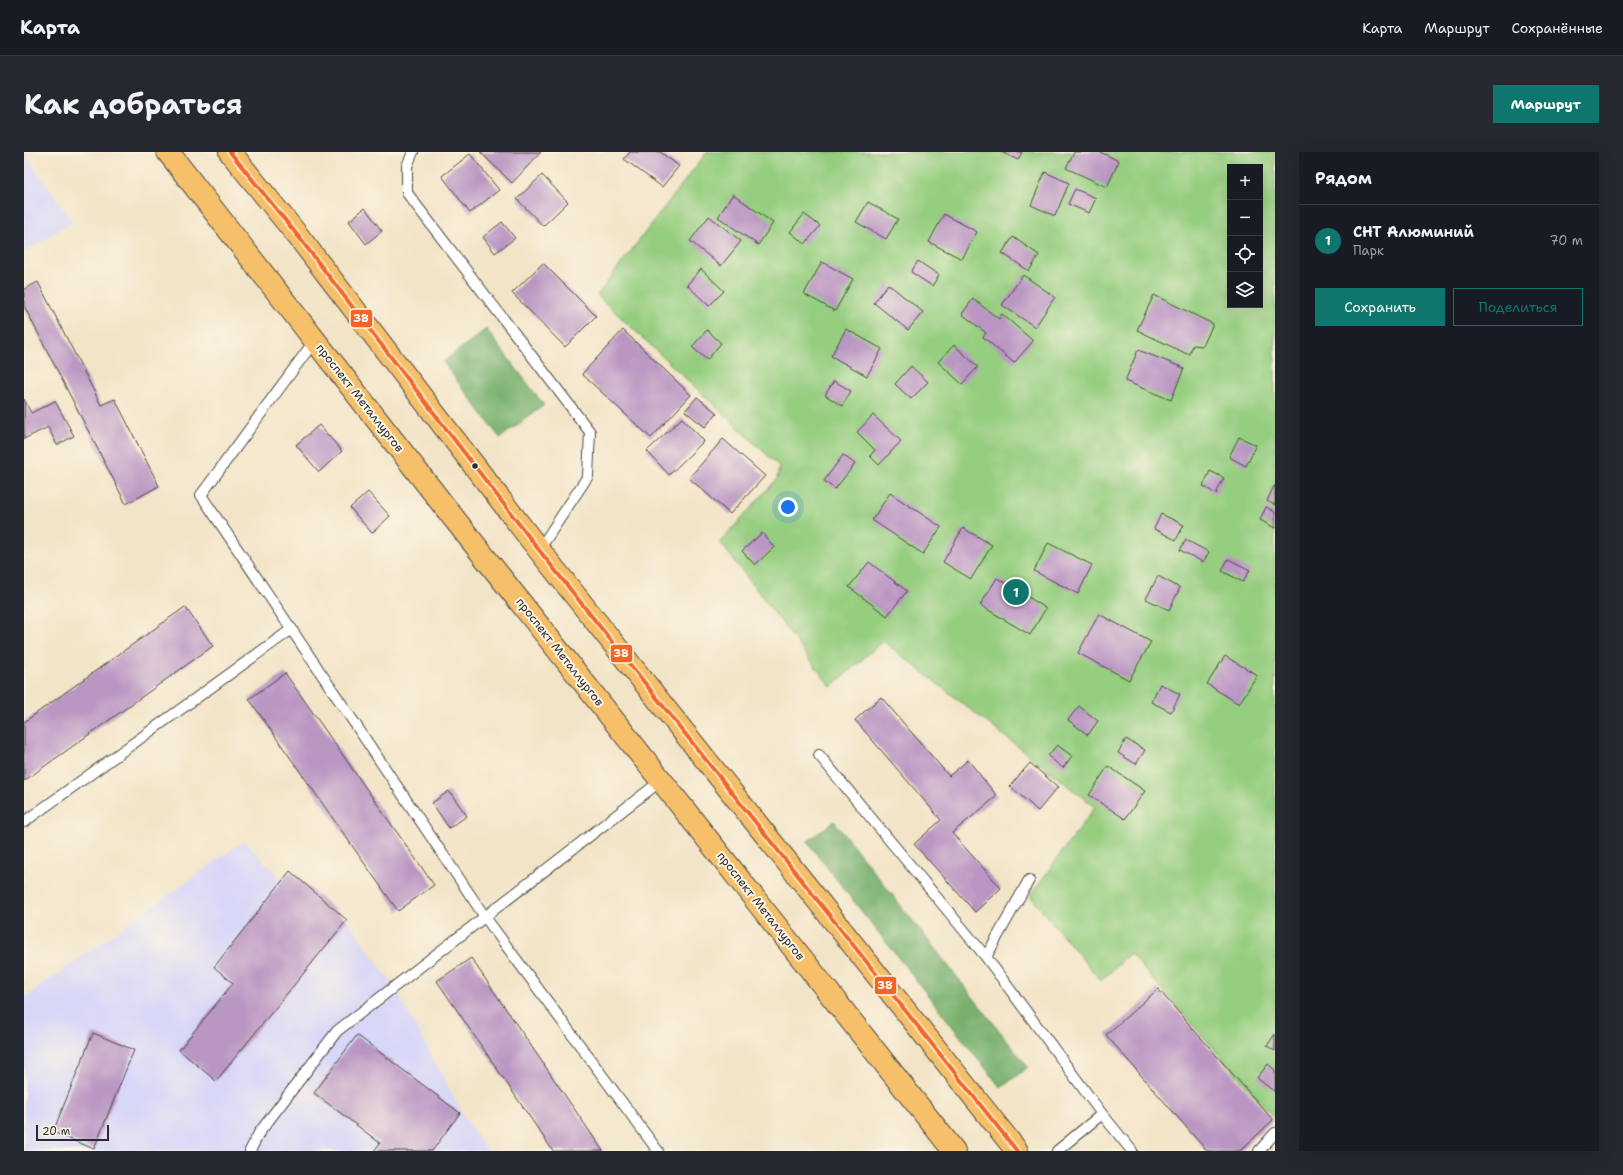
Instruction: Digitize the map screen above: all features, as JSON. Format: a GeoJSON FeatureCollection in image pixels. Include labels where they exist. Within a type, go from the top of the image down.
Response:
{"type":"FeatureCollection","features":[{"type":"Feature","properties":{"kind":"main road","name":"проспект Металлургов"},"geometry":{"type":"LineString","coordinates":[[168,152],[954,1151]]}},
{"type":"Feature","properties":{"kind":"main road"},"geometry":{"type":"LineString","coordinates":[[230,152],[298,236],[539,550],[1017,1151]]}},
{"type":"Feature","properties":{"kind":"lane"},"geometry":{"type":"LineString","coordinates":[[413,152],[407,166],[408,193],[590,432],[588,476],[539,550]]}},
{"type":"Feature","properties":{"kind":"lane"},"geometry":{"type":"LineString","coordinates":[[315,340],[201,495],[485,916],[658,1151]]}},
{"type":"Feature","properties":{"kind":"lane"},"geometry":{"type":"LineString","coordinates":[[24,822],[292,629]]}},
{"type":"Feature","properties":{"kind":"lane"},"geometry":{"type":"LineString","coordinates":[[819,755],[986,957],[1102,1114],[1132,1151]]}},
{"type":"Feature","properties":{"kind":"lane"},"geometry":{"type":"LineString","coordinates":[[250,1151],[259,1133],[337,1031],[662,780]]}},
{"type":"Feature","properties":{"kind":"lane"},"geometry":{"type":"LineString","coordinates":[[986,957],[1029,880]]}},
{"type":"Feature","properties":{"kind":"lane"},"geometry":{"type":"LineString","coordinates":[[1057,1151],[1102,1114]]}},
{"type":"Feature","properties":{"kind":"lane"},"geometry":{"type":"LineString","coordinates":[[1259,1151],[1275,1134]]}},
{"type":"Feature","properties":{"kind":"shaded area"},"geometry":{"type":"Polygon","coordinates":[[[24,153],[73,222],[24,252],[24,153]]]}},
{"type":"Feature","properties":{"kind":"shaded area"},"geometry":{"type":"Polygon","coordinates":[[[244,841],[282,880],[290,871],[347,920],[394,986],[465,1118],[487,1151],[24,1151],[24,998],[244,841]]]}},
{"type":"Feature","properties":{"kind":"green space"},"geometry":{"type":"Polygon","coordinates":[[[707,152],[1275,152],[1275,1119],[1130,953],[1101,981],[1030,896],[1095,807],[883,641],[831,687],[720,542],[777,479],[779,466],[597,295],[707,152]]]}},
{"type":"Feature","properties":{"kind":"green space"},"geometry":{"type":"Polygon","coordinates":[[[486,329],[544,405],[500,438],[443,362],[486,329]]]}},
{"type":"Feature","properties":{"kind":"green space"},"geometry":{"type":"Polygon","coordinates":[[[834,821],[1028,1067],[1001,1088],[807,842],[834,821]]]}},
{"type":"Feature","properties":{"kind":"building"},"geometry":{"type":"Polygon","coordinates":[[[480,152],[541,152],[512,183],[480,152]]]}},
{"type":"Feature","properties":{"kind":"building"},"geometry":{"type":"Polygon","coordinates":[[[630,152],[660,152],[679,166],[662,187],[624,159],[630,152]]]}},
{"type":"Feature","properties":{"kind":"building"},"geometry":{"type":"Polygon","coordinates":[[[1001,152],[1022,152],[1018,160],[1001,152]]]}},
{"type":"Feature","properties":{"kind":"building"},"geometry":{"type":"Polygon","coordinates":[[[1074,152],[1100,152],[1119,161],[1107,187],[1066,168],[1074,152]]]}},
{"type":"Feature","properties":{"kind":"building"},"geometry":{"type":"Polygon","coordinates":[[[470,154],[499,190],[470,213],[442,176],[470,154]]]}},
{"type":"Feature","properties":{"kind":"building"},"geometry":{"type":"Polygon","coordinates":[[[1045,172],[1069,183],[1055,216],[1031,205],[1045,172]]]}},
{"type":"Feature","properties":{"kind":"building"},"geometry":{"type":"Polygon","coordinates":[[[542,175],[568,202],[543,226],[517,199],[542,175]]]}},
{"type":"Feature","properties":{"kind":"building"},"geometry":{"type":"Polygon","coordinates":[[[1075,189],[1096,198],[1089,213],[1068,204],[1075,189]]]}},
{"type":"Feature","properties":{"kind":"building"},"geometry":{"type":"Polygon","coordinates":[[[733,194],[773,223],[758,245],[718,217],[733,194]]]}},
{"type":"Feature","properties":{"kind":"building"},"geometry":{"type":"Polygon","coordinates":[[[868,202],[898,219],[886,239],[856,222],[868,202]]]}},
{"type":"Feature","properties":{"kind":"building"},"geometry":{"type":"Polygon","coordinates":[[[365,208],[382,231],[366,244],[349,221],[365,208]]]}},
{"type":"Feature","properties":{"kind":"building"},"geometry":{"type":"Polygon","coordinates":[[[804,214],[820,226],[805,244],[790,232],[804,214]]]}},
{"type":"Feature","properties":{"kind":"building"},"geometry":{"type":"Polygon","coordinates":[[[944,214],[977,232],[962,259],[929,242],[944,214]]]}},
{"type":"Feature","properties":{"kind":"building"},"geometry":{"type":"Polygon","coordinates":[[[709,216],[741,241],[721,266],[690,241],[709,216]]]}},
{"type":"Feature","properties":{"kind":"building"},"geometry":{"type":"Polygon","coordinates":[[[502,222],[515,238],[495,253],[483,237],[502,222]]]}},
{"type":"Feature","properties":{"kind":"building"},"geometry":{"type":"Polygon","coordinates":[[[1013,237],[1039,255],[1029,271],[1002,253],[1013,237]]]}},
{"type":"Feature","properties":{"kind":"building"},"geometry":{"type":"Polygon","coordinates":[[[918,261],[939,275],[932,286],[911,272],[918,261]]]}},
{"type":"Feature","properties":{"kind":"building"},"geometry":{"type":"Polygon","coordinates":[[[822,262],[853,279],[835,311],[804,294],[822,262]]]}},
{"type":"Feature","properties":{"kind":"building"},"geometry":{"type":"Polygon","coordinates":[[[543,263],[596,316],[565,347],[512,293],[543,263]]]}},
{"type":"Feature","properties":{"kind":"building"},"geometry":{"type":"Polygon","coordinates":[[[701,269],[724,291],[709,306],[687,285],[701,269]]]}},
{"type":"Feature","properties":{"kind":"building"},"geometry":{"type":"Polygon","coordinates":[[[1023,275],[1055,297],[1035,327],[1002,305],[1023,275]]]}},
{"type":"Feature","properties":{"kind":"building"},"geometry":{"type":"Polygon","coordinates":[[[38,282],[101,405],[115,399],[159,486],[126,504],[24,306],[24,289],[38,282]]]}},
{"type":"Feature","properties":{"kind":"building"},"geometry":{"type":"Polygon","coordinates":[[[888,284],[923,312],[908,330],[874,303],[888,284]]]}},
{"type":"Feature","properties":{"kind":"building"},"geometry":{"type":"Polygon","coordinates":[[[1154,295],[1213,324],[1203,346],[1193,345],[1189,355],[1137,330],[1154,295]]]}},
{"type":"Feature","properties":{"kind":"building"},"geometry":{"type":"Polygon","coordinates":[[[973,299],[999,319],[1002,314],[1033,341],[1014,363],[983,337],[986,333],[962,314],[973,299]]]}},
{"type":"Feature","properties":{"kind":"building"},"geometry":{"type":"Polygon","coordinates":[[[846,329],[882,349],[867,376],[831,356],[846,329]]]}},
{"type":"Feature","properties":{"kind":"building"},"geometry":{"type":"Polygon","coordinates":[[[623,330],[691,395],[651,438],[582,374],[623,330]]]}},
{"type":"Feature","properties":{"kind":"building"},"geometry":{"type":"Polygon","coordinates":[[[707,330],[721,343],[707,360],[692,347],[707,330]]]}},
{"type":"Feature","properties":{"kind":"building"},"geometry":{"type":"Polygon","coordinates":[[[954,345],[978,367],[962,384],[938,362],[954,345]]]}},
{"type":"Feature","properties":{"kind":"building"},"geometry":{"type":"Polygon","coordinates":[[[1138,350],[1184,368],[1171,400],[1125,381],[1138,350]]]}},
{"type":"Feature","properties":{"kind":"building"},"geometry":{"type":"Polygon","coordinates":[[[911,366],[928,382],[911,399],[895,384],[911,366]]]}},
{"type":"Feature","properties":{"kind":"building"},"geometry":{"type":"Polygon","coordinates":[[[834,381],[851,391],[842,406],[825,395],[834,381]]]}},
{"type":"Feature","properties":{"kind":"building"},"geometry":{"type":"Polygon","coordinates":[[[697,397],[717,413],[705,427],[685,411],[697,397]]]}},
{"type":"Feature","properties":{"kind":"building"},"geometry":{"type":"Polygon","coordinates":[[[24,399],[31,413],[55,401],[74,436],[57,445],[48,427],[24,439],[24,399]]]}},
{"type":"Feature","properties":{"kind":"building"},"geometry":{"type":"Polygon","coordinates":[[[873,415],[901,441],[879,465],[870,456],[875,450],[857,432],[873,415]]]}},
{"type":"Feature","properties":{"kind":"building"},"geometry":{"type":"Polygon","coordinates":[[[682,418],[704,441],[669,475],[647,451],[682,418]]]}},
{"type":"Feature","properties":{"kind":"building"},"geometry":{"type":"Polygon","coordinates":[[[319,425],[342,451],[319,472],[296,445],[319,425]]]}},
{"type":"Feature","properties":{"kind":"building"},"geometry":{"type":"Polygon","coordinates":[[[1239,437],[1256,445],[1246,466],[1229,457],[1239,437]]]}},
{"type":"Feature","properties":{"kind":"building"},"geometry":{"type":"Polygon","coordinates":[[[723,439],[765,476],[730,514],[689,478],[723,439]]]}},
{"type":"Feature","properties":{"kind":"building"},"geometry":{"type":"Polygon","coordinates":[[[843,455],[855,464],[835,489],[824,481],[843,455]]]}},
{"type":"Feature","properties":{"kind":"building"},"geometry":{"type":"Polygon","coordinates":[[[1210,471],[1224,478],[1216,494],[1203,486],[1210,471]]]}},
{"type":"Feature","properties":{"kind":"building"},"geometry":{"type":"Polygon","coordinates":[[[1275,486],[1275,505],[1267,501],[1275,486]]]}},
{"type":"Feature","properties":{"kind":"building"},"geometry":{"type":"Polygon","coordinates":[[[368,492],[390,516],[372,533],[350,508],[368,492]]]}},
{"type":"Feature","properties":{"kind":"building"},"geometry":{"type":"Polygon","coordinates":[[[890,493],[941,527],[923,554],[872,520],[890,493]]]}},
{"type":"Feature","properties":{"kind":"building"},"geometry":{"type":"Polygon","coordinates":[[[1266,507],[1275,512],[1275,528],[1260,520],[1266,507]]]}},
{"type":"Feature","properties":{"kind":"building"},"geometry":{"type":"Polygon","coordinates":[[[1161,514],[1184,525],[1176,540],[1154,529],[1161,514]]]}},
{"type":"Feature","properties":{"kind":"building"},"geometry":{"type":"Polygon","coordinates":[[[963,528],[992,545],[971,579],[943,562],[963,528]]]}},
{"type":"Feature","properties":{"kind":"building"},"geometry":{"type":"Polygon","coordinates":[[[762,533],[774,547],[755,565],[742,551],[762,533]]]}},
{"type":"Feature","properties":{"kind":"building"},"geometry":{"type":"Polygon","coordinates":[[[1186,540],[1209,552],[1203,562],[1180,550],[1186,540]]]}},
{"type":"Feature","properties":{"kind":"building"},"geometry":{"type":"Polygon","coordinates":[[[1048,543],[1092,565],[1078,594],[1034,571],[1048,543]]]}},
{"type":"Feature","properties":{"kind":"building"},"geometry":{"type":"Polygon","coordinates":[[[1228,559],[1250,570],[1243,582],[1222,571],[1228,559]]]}},
{"type":"Feature","properties":{"kind":"building"},"geometry":{"type":"Polygon","coordinates":[[[869,562],[907,591],[887,616],[849,587],[869,562]]]}},
{"type":"Feature","properties":{"kind":"building"},"geometry":{"type":"Polygon","coordinates":[[[1158,576],[1180,588],[1169,610],[1146,599],[1158,576]]]}},
{"type":"Feature","properties":{"kind":"building"},"geometry":{"type":"Polygon","coordinates":[[[997,578],[1046,608],[1030,635],[980,605],[997,578]]]}},
{"type":"Feature","properties":{"kind":"building"},"geometry":{"type":"Polygon","coordinates":[[[185,607],[213,646],[24,781],[24,722],[185,607]]]}},
{"type":"Feature","properties":{"kind":"building"},"geometry":{"type":"Polygon","coordinates":[[[1099,614],[1151,642],[1129,680],[1078,653],[1099,614]]]}},
{"type":"Feature","properties":{"kind":"building"},"geometry":{"type":"Polygon","coordinates":[[[1225,656],[1257,675],[1239,704],[1207,684],[1225,656]]]}},
{"type":"Feature","properties":{"kind":"building"},"geometry":{"type":"Polygon","coordinates":[[[285,673],[434,885],[398,911],[249,699],[285,673]]]}},
{"type":"Feature","properties":{"kind":"building"},"geometry":{"type":"Polygon","coordinates":[[[1160,684],[1180,694],[1171,712],[1151,702],[1160,684]]]}},
{"type":"Feature","properties":{"kind":"building"},"geometry":{"type":"Polygon","coordinates":[[[881,697],[949,776],[968,760],[997,796],[952,833],[1001,888],[975,912],[914,844],[941,820],[855,720],[881,697]]]}},
{"type":"Feature","properties":{"kind":"building"},"geometry":{"type":"Polygon","coordinates":[[[1079,706],[1098,721],[1088,735],[1068,720],[1079,706]]]}},
{"type":"Feature","properties":{"kind":"building"},"geometry":{"type":"Polygon","coordinates":[[[1126,739],[1145,750],[1136,764],[1118,753],[1126,739]]]}},
{"type":"Feature","properties":{"kind":"building"},"geometry":{"type":"Polygon","coordinates":[[[1057,745],[1072,756],[1063,768],[1048,756],[1057,745]]]}},
{"type":"Feature","properties":{"kind":"building"},"geometry":{"type":"Polygon","coordinates":[[[1030,763],[1058,787],[1038,811],[1010,786],[1030,763]]]}},
{"type":"Feature","properties":{"kind":"building"},"geometry":{"type":"Polygon","coordinates":[[[1108,766],[1145,791],[1125,819],[1089,795],[1108,766]]]}},
{"type":"Feature","properties":{"kind":"building"},"geometry":{"type":"Polygon","coordinates":[[[449,791],[467,816],[449,828],[432,803],[449,791]]]}},
{"type":"Feature","properties":{"kind":"building"},"geometry":{"type":"Polygon","coordinates":[[[290,871],[347,920],[216,1081],[179,1050],[233,983],[214,967],[290,871]]]}},
{"type":"Feature","properties":{"kind":"building"},"geometry":{"type":"Polygon","coordinates":[[[471,958],[603,1151],[553,1151],[437,981],[471,958]]]}},
{"type":"Feature","properties":{"kind":"building"},"geometry":{"type":"Polygon","coordinates":[[[1158,989],[1273,1120],[1240,1151],[1207,1151],[1106,1035],[1158,989]]]}},
{"type":"Feature","properties":{"kind":"building"},"geometry":{"type":"Polygon","coordinates":[[[93,1033],[134,1050],[94,1149],[53,1132],[93,1033]]]}},
{"type":"Feature","properties":{"kind":"building"},"geometry":{"type":"Polygon","coordinates":[[[1275,1034],[1275,1051],[1267,1046],[1275,1034]]]}},
{"type":"Feature","properties":{"kind":"building"},"geometry":{"type":"Polygon","coordinates":[[[357,1035],[460,1113],[432,1151],[374,1151],[380,1143],[314,1093],[357,1035]]]}},
{"type":"Feature","properties":{"kind":"building"},"geometry":{"type":"Polygon","coordinates":[[[1268,1064],[1275,1070],[1275,1092],[1257,1078],[1268,1064]]]}},
{"type":"Feature","properties":{"kind":"transit line","name":"38"},"geometry":{"type":"LineString","coordinates":[[230,152],[298,236],[539,550],[1017,1151]]}},
{"type":"Feature","properties":{"kind":"place","name":"СНТ Алюминий"},"geometry":{"type":"Point","coordinates":[1016,592]}}]}
